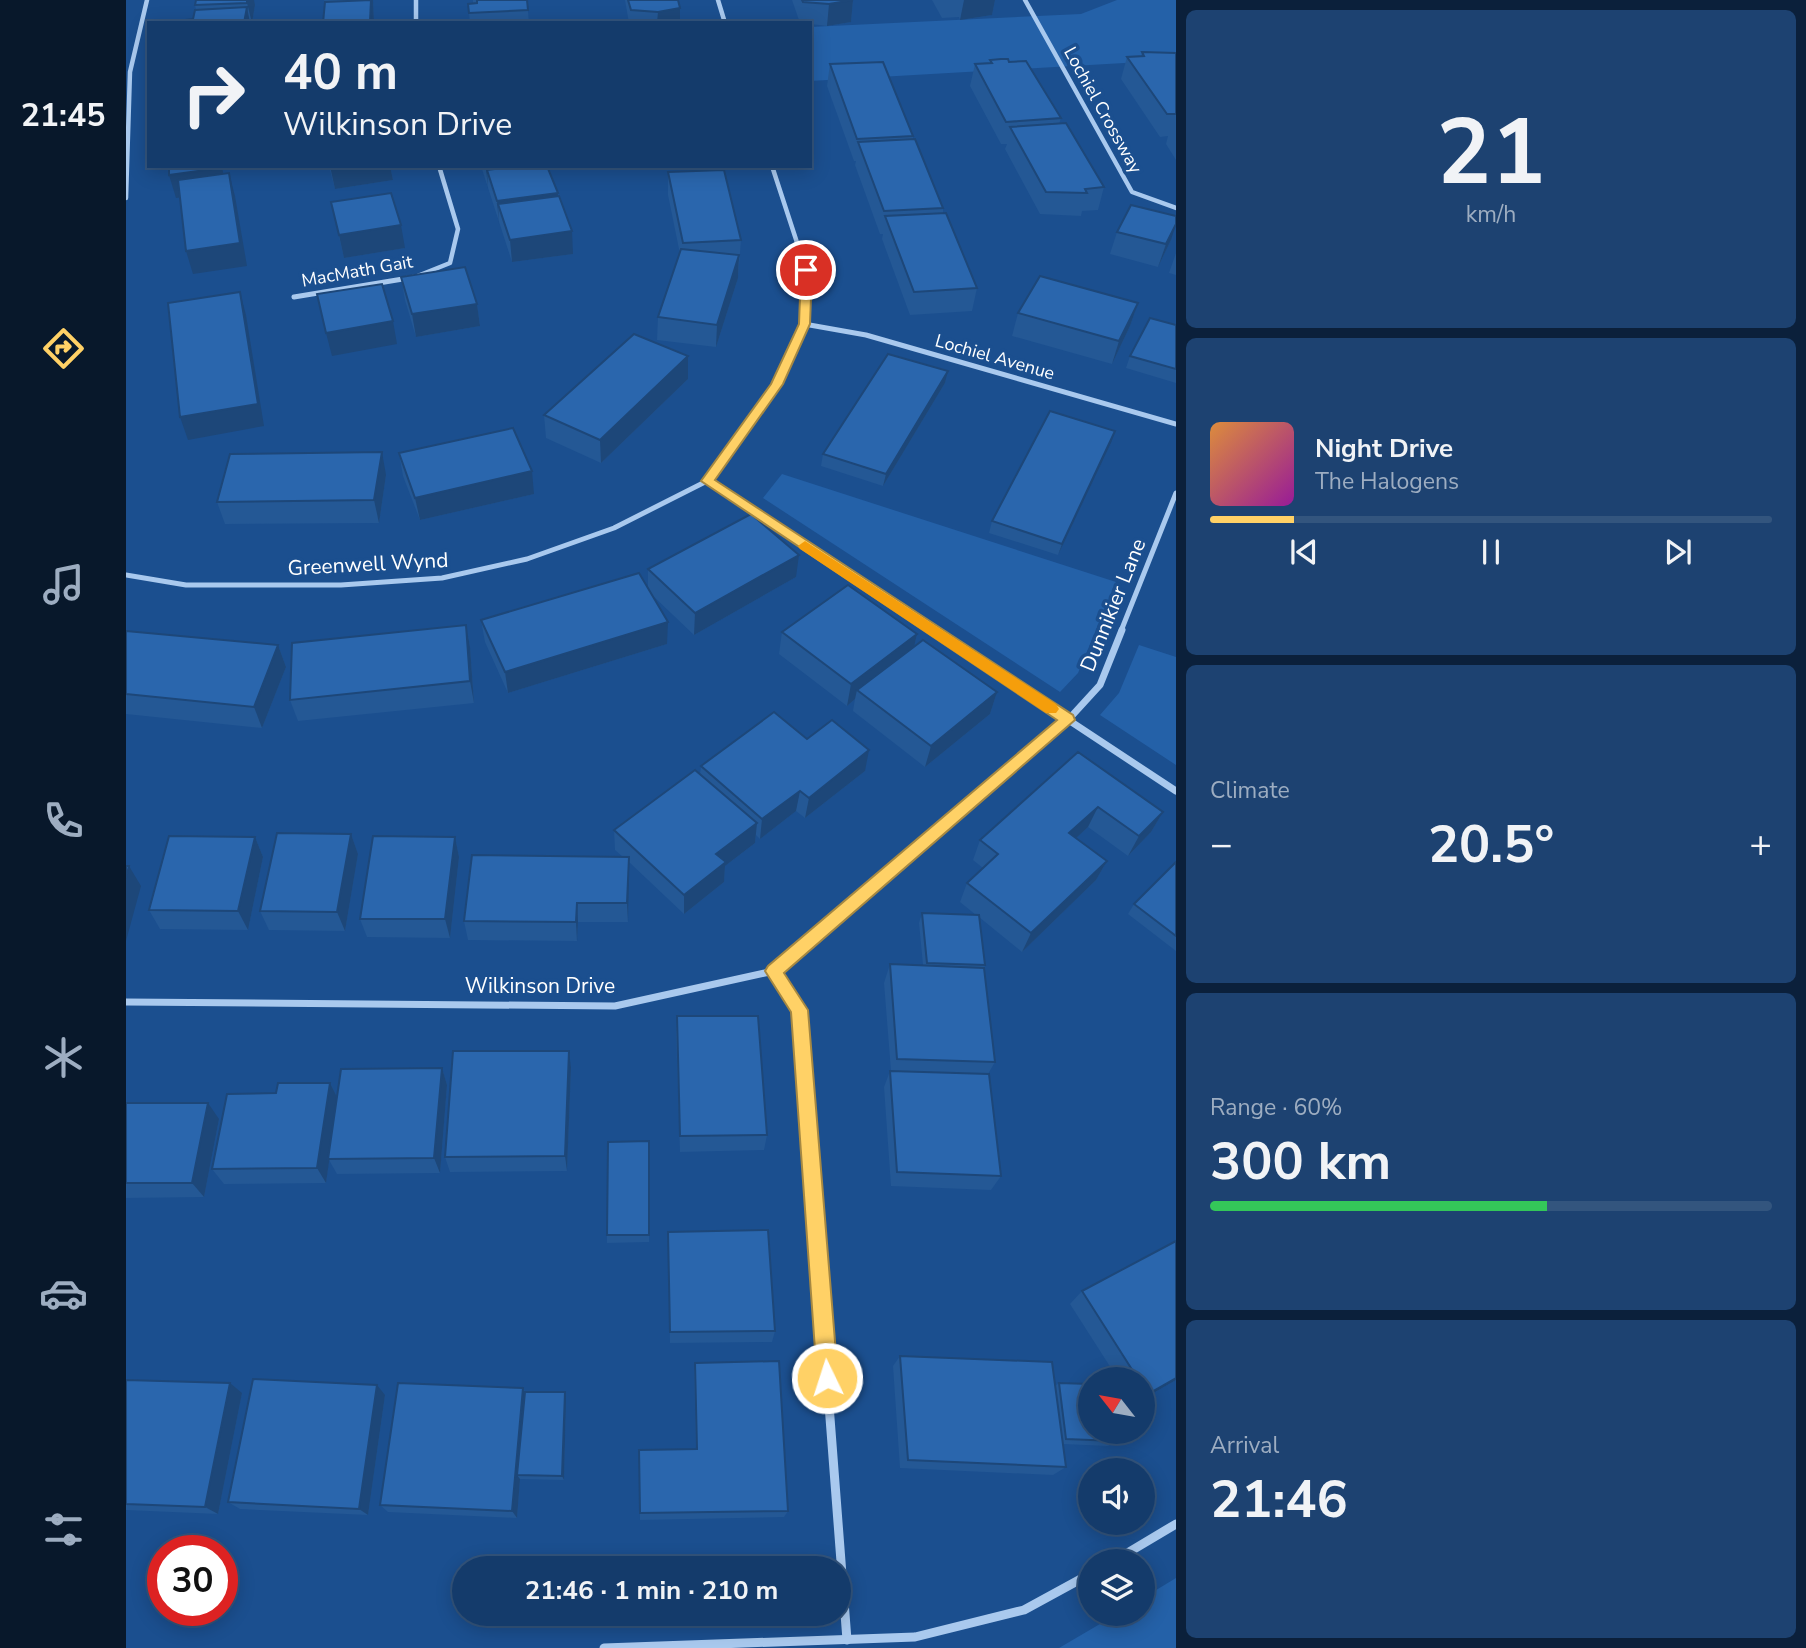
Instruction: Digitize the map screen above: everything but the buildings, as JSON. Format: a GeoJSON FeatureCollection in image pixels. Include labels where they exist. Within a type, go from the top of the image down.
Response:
{"type":"FeatureCollection","features":[{"type":"Feature","properties":{"kind":"street"},"geometry":{"type":"LineString","coordinates":[[126,198],[130,72],[147,0]]}},
{"type":"Feature","properties":{"kind":"street"},"geometry":{"type":"LineString","coordinates":[[416,0],[416,21]]}},
{"type":"Feature","properties":{"kind":"street"},"geometry":{"type":"LineString","coordinates":[[718,0],[724,21]]}},
{"type":"Feature","properties":{"kind":"street","name":"Lochiel Crossway"},"geometry":{"type":"LineString","coordinates":[[1024,0],[1126,177],[1132,192],[1176,208]]}},
{"type":"Feature","properties":{"kind":"street","name":"MacMath Gait"},"geometry":{"type":"LineString","coordinates":[[294,297],[409,279],[450,263],[458,229],[440,168]]}},
{"type":"Feature","properties":{"kind":"street","name":"Greenwell Wynd"},"geometry":{"type":"LineString","coordinates":[[126,575],[186,585],[341,585],[442,579],[527,559],[614,528],[707,481],[776,384],[804,324],[806,270],[773,168]]}},
{"type":"Feature","properties":{"kind":"street","name":"Lochiel Avenue"},"geometry":{"type":"LineString","coordinates":[[804,324],[866,335],[1176,424]]}},
{"type":"Feature","properties":{"kind":"street"},"geometry":{"type":"LineString","coordinates":[[707,481],[1176,791]]}},
{"type":"Feature","properties":{"kind":"street","name":"Dunnikier Lane"},"geometry":{"type":"LineString","coordinates":[[1068,720],[1100,685],[1176,494]]}},
{"type":"Feature","properties":{"kind":"street","name":"Wilkinson Drive"},"geometry":{"type":"LineString","coordinates":[[126,1002],[615,1006],[774,971],[1068,720]]}},
{"type":"Feature","properties":{"kind":"street"},"geometry":{"type":"LineString","coordinates":[[774,971],[799,1010],[847,1640]]}},
{"type":"Feature","properties":{"kind":"street"},"geometry":{"type":"LineString","coordinates":[[1134,1549],[1176,1524]]}},
{"type":"Feature","properties":{"kind":"street"},"geometry":{"type":"LineString","coordinates":[[604,1648],[915,1637],[1024,1610],[1078,1581]]}},
{"type":"Feature","properties":{"kind":"shaded area"},"geometry":{"type":"Polygon","coordinates":[[[1117,0],[1176,0],[1176,60],[812,81],[812,27],[1081,14],[1117,0]]]}},
{"type":"Feature","properties":{"kind":"shaded area"},"geometry":{"type":"Polygon","coordinates":[[[782,474],[1116,582],[1078,673],[1060,692],[763,498],[782,474]]]}},
{"type":"Feature","properties":{"kind":"shaded area"},"geometry":{"type":"Polygon","coordinates":[[[1139,645],[1176,657],[1176,765],[1100,715],[1119,693],[1139,645]]]}},
{"type":"Feature","properties":{"kind":"shaded area"},"geometry":{"type":"Polygon","coordinates":[[[1176,1578],[1176,1648],[1059,1648],[1097,1626],[1155,1626],[1155,1591],[1176,1578]]]}},
{"type":"Feature","properties":{"kind":"slow traffic"},"geometry":{"type":"LineString","coordinates":[[805,546],[1051,709]]}},
{"type":"Feature","properties":{"kind":"route"},"geometry":{"type":"LineString","coordinates":[[806,270],[804,324],[776,384],[707,481],[1068,720],[774,971],[799,1010],[827,1378]]}}]}
